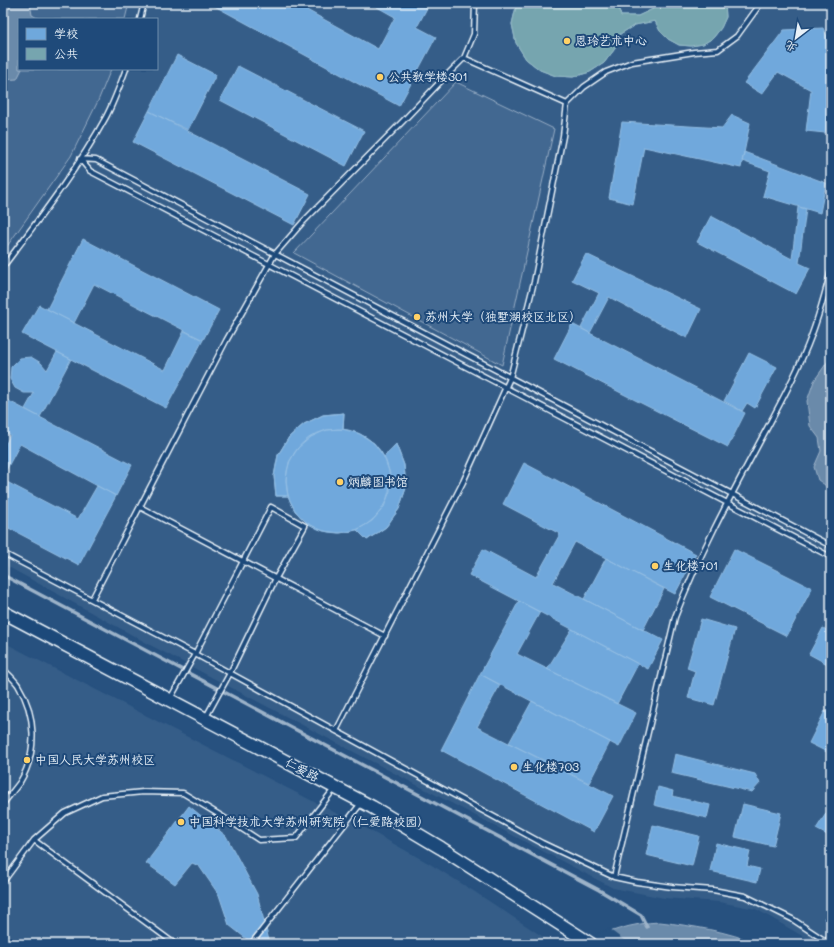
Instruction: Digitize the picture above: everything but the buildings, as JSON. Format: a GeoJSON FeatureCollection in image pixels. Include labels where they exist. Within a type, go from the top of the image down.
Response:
{"type":"FeatureCollection","features":[{"type":"Feature","properties":{"kind":"main road","name":"仁爱路"},"geometry":{"type":"LineString","coordinates":[[3,612],[362,802],[441,848],[591,944]]}},
{"type":"Feature","properties":{"kind":"lane"},"geometry":{"type":"LineString","coordinates":[[140,18],[144,3]]}},
{"type":"Feature","properties":{"kind":"lane"},"geometry":{"type":"LineString","coordinates":[[92,599],[226,340],[275,254],[302,223],[464,58],[474,34],[475,3]]}},
{"type":"Feature","properties":{"kind":"lane"},"geometry":{"type":"LineString","coordinates":[[336,731],[463,482],[510,378],[534,282],[563,136],[567,104],[584,87],[606,72],[632,62],[694,52],[718,50],[737,36],[761,3]]}},
{"type":"Feature","properties":{"kind":"lane"},"geometry":{"type":"LineString","coordinates":[[464,58],[567,104]]}},
{"type":"Feature","properties":{"kind":"lane"},"geometry":{"type":"LineString","coordinates":[[3,267],[41,216],[80,159],[106,116],[126,70]]}},
{"type":"Feature","properties":{"kind":"lane"},"geometry":{"type":"LineString","coordinates":[[80,159],[96,160],[831,546]]}},
{"type":"Feature","properties":{"kind":"lane"},"geometry":{"type":"LineString","coordinates":[[80,159],[90,171],[831,557]]}},
{"type":"Feature","properties":{"kind":"lane"},"geometry":{"type":"LineString","coordinates":[[614,876],[675,617],[689,582],[732,494],[777,411],[805,353],[823,300],[831,270]]}},
{"type":"Feature","properties":{"kind":"lane"},"geometry":{"type":"LineString","coordinates":[[140,507],[385,636]]}},
{"type":"Feature","properties":{"kind":"lane"},"geometry":{"type":"LineString","coordinates":[[169,700],[195,654],[271,507],[305,526],[276,578],[230,673],[204,719]]}},
{"type":"Feature","properties":{"kind":"lane"},"geometry":{"type":"LineString","coordinates":[[3,553],[195,654],[542,843],[614,876],[637,882],[672,887],[713,890],[745,896],[792,919],[830,944]]}},
{"type":"Feature","properties":{"kind":"lane"},"geometry":{"type":"LineString","coordinates":[[3,669],[17,684],[31,713],[33,734],[31,753],[27,768],[20,782],[3,804]]}},
{"type":"Feature","properties":{"kind":"lane"},"geometry":{"type":"LineString","coordinates":[[3,882],[34,840],[65,813],[102,796],[144,792],[182,793],[259,840],[296,838],[336,788]]}},
{"type":"Feature","properties":{"kind":"lane"},"geometry":{"type":"LineString","coordinates":[[251,944],[362,802]]}},
{"type":"Feature","properties":{"kind":"lane"},"geometry":{"type":"LineString","coordinates":[[34,840],[175,944]]}},
{"type":"Feature","properties":{"kind":"shaded area","name":"苏州大学（独墅湖校区北区）"},"geometry":{"type":"Polygon","coordinates":[[[3,3],[831,3],[831,944],[816,944],[756,909],[719,902],[664,898],[613,888],[154,647],[3,564],[3,3]]]}},
{"type":"Feature","properties":{"kind":"shaded area"},"geometry":{"type":"Polygon","coordinates":[[[3,3],[129,3],[125,18],[18,18],[18,70],[111,70],[98,101],[71,156],[3,252],[3,3]]]}},
{"type":"Feature","properties":{"kind":"shaded area"},"geometry":{"type":"Polygon","coordinates":[[[3,3],[30,3],[32,15],[37,18],[18,18],[18,70],[22,70],[17,79],[3,80],[3,3]]]}},
{"type":"Feature","properties":{"kind":"shaded area"},"geometry":{"type":"Polygon","coordinates":[[[456,82],[554,129],[502,365],[294,253],[456,82]]]}},
{"type":"Feature","properties":{"kind":"shaded area"},"geometry":{"type":"Polygon","coordinates":[[[831,359],[831,495],[825,485],[818,480],[814,467],[821,451],[819,438],[810,426],[807,401],[814,381],[831,359]]]}},
{"type":"Feature","properties":{"kind":"shaded area","name":"中国科学技术大学苏州研究院（仁爱路校园）"},"geometry":{"type":"Polygon","coordinates":[[[3,642],[367,829],[430,864],[554,944],[3,944],[3,642]]]}},
{"type":"Feature","properties":{"kind":"shaded area"},"geometry":{"type":"Polygon","coordinates":[[[660,922],[722,932],[758,944],[580,944],[629,926],[660,922]]]}},
{"type":"Feature","properties":{"kind":"pier"},"geometry":{"type":"Polygon","coordinates":[[[609,929],[629,944],[578,944],[594,935],[609,929]]]}},
{"type":"Feature","properties":{"kind":"waterway"},"geometry":{"type":"LineString","coordinates":[[3,575],[599,890],[641,915],[647,927]]}},
{"type":"Feature","properties":{"kind":"place","name":"恩玲艺术中心"},"geometry":{"type":"Point","coordinates":[567,41]}},
{"type":"Feature","properties":{"kind":"place","name":"公共教学楼301"},"geometry":{"type":"Point","coordinates":[380,77]}},
{"type":"Feature","properties":{"kind":"place","name":"苏州大学（独墅湖校区北区）"},"geometry":{"type":"Point","coordinates":[417,317]}},
{"type":"Feature","properties":{"kind":"place","name":"炳麟图书馆"},"geometry":{"type":"Point","coordinates":[340,482]}},
{"type":"Feature","properties":{"kind":"place","name":"生化楼701"},"geometry":{"type":"Point","coordinates":[655,566]}},
{"type":"Feature","properties":{"kind":"place","name":"中国人民大学苏州校区"},"geometry":{"type":"Point","coordinates":[27,760]}},
{"type":"Feature","properties":{"kind":"place","name":"生化楼703"},"geometry":{"type":"Point","coordinates":[514,767]}},
{"type":"Feature","properties":{"kind":"place","name":"中国科学技术大学苏州研究院（仁爱路校园）"},"geometry":{"type":"Point","coordinates":[181,822]}}]}
